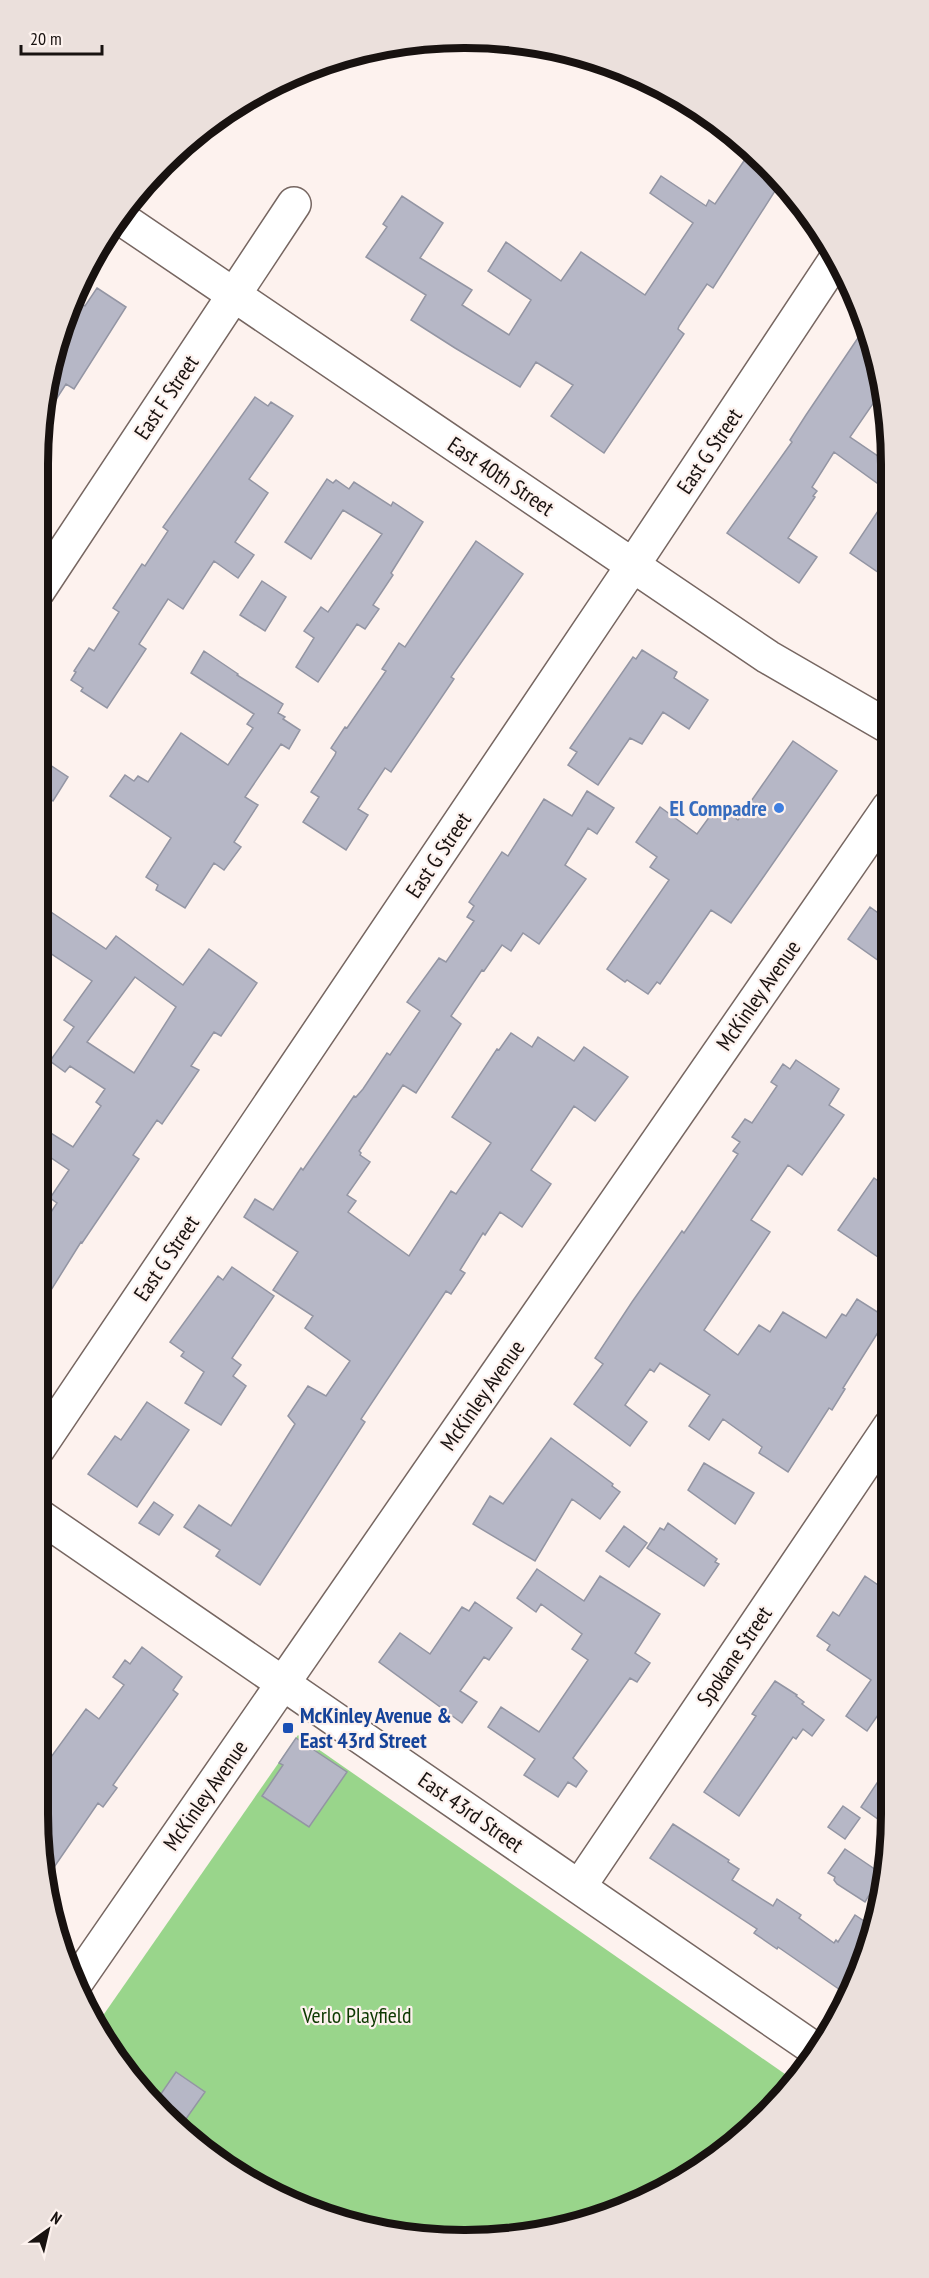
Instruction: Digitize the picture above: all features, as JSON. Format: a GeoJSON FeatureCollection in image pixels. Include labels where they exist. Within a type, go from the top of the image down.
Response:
{"type":"FeatureCollection","features":[{"type":"Feature","properties":{"kind":"street","name":"East F Street"},"geometry":{"type":"LineString","coordinates":[[48,576],[294,204]]}},
{"type":"Feature","properties":{"kind":"street","name":"East 40th Street"},"geometry":{"type":"LineString","coordinates":[[126,222],[768,657],[881,722]]}},
{"type":"Feature","properties":{"kind":"street","name":"East G Street"},"geometry":{"type":"LineString","coordinates":[[48,1434],[831,267]]}},
{"type":"Feature","properties":{"kind":"street","name":"McKinley Avenue"},"geometry":{"type":"LineString","coordinates":[[81,1975],[881,819]]}},
{"type":"Feature","properties":{"kind":"street","name":"Spokane Street"},"geometry":{"type":"LineString","coordinates":[[579,1887],[881,1441]]}},
{"type":"Feature","properties":{"kind":"street","name":"East 43rd Street"},"geometry":{"type":"LineString","coordinates":[[48,1522],[810,2046]]}},
{"type":"Feature","properties":{"kind":"green space","name":"Verlo Playfield"},"geometry":{"type":"Polygon","coordinates":[[[298,1735],[788,2076],[759,2108],[718,2144],[673,2174],[624,2198],[572,2216],[546,2222],[492,2229],[437,2229],[383,2222],[331,2208],[280,2187],[233,2160],[190,2127],[151,2088],[118,2045],[102,2018],[298,1735]]]}},
{"type":"Feature","properties":{"kind":"building"},"geometry":{"type":"Polygon","coordinates":[[[746,158],[777,188],[713,288],[707,284],[679,326],[678,329],[684,334],[604,453],[551,416],[573,385],[536,362],[520,387],[455,348],[411,320],[426,295],[366,257],[387,227],[383,224],[402,196],[443,223],[420,258],[472,290],[462,305],[509,335],[531,300],[488,271],[506,242],[561,281],[581,252],[645,295],[693,223],[650,193],[661,176],[706,206],[709,200],[715,204],[746,158]]]}},
{"type":"Feature","properties":{"kind":"building"},"geometry":{"type":"Polygon","coordinates":[[[97,288],[126,307],[74,389],[66,384],[53,404],[62,357],[70,331],[81,303],[85,306],[97,288]]]}},
{"type":"Feature","properties":{"kind":"building"},"geometry":{"type":"Polygon","coordinates":[[[860,335],[876,400],[850,437],[881,458],[881,486],[834,452],[812,487],[817,491],[813,496],[815,497],[788,538],[817,557],[799,583],[727,533],[792,442],[790,440],[860,335]]]}},
{"type":"Feature","properties":{"kind":"building"},"geometry":{"type":"Polygon","coordinates":[[[255,397],[268,406],[271,402],[293,416],[249,479],[268,493],[235,542],[254,555],[238,578],[214,561],[183,609],[168,599],[139,644],[146,649],[107,708],[81,691],[83,688],[71,680],[76,672],[74,671],[89,648],[94,651],[119,612],[113,608],[142,564],[145,566],[168,531],[163,527],[255,397]]]}},
{"type":"Feature","properties":{"kind":"building"},"geometry":{"type":"Polygon","coordinates":[[[327,479],[333,483],[336,480],[349,489],[354,482],[391,506],[393,502],[423,522],[373,605],[379,609],[365,629],[357,624],[318,682],[296,667],[314,638],[304,631],[321,607],[328,612],[382,534],[343,510],[311,559],[285,542],[327,479]]]}},
{"type":"Feature","properties":{"kind":"building"},"geometry":{"type":"Polygon","coordinates":[[[881,506],[881,574],[850,553],[881,506]]]}},
{"type":"Feature","properties":{"kind":"building"},"geometry":{"type":"Polygon","coordinates":[[[476,541],[523,574],[451,677],[454,679],[391,772],[385,768],[358,809],[368,815],[346,850],[303,822],[319,797],[311,792],[335,755],[336,752],[331,748],[386,671],[382,669],[399,643],[405,647],[476,541]]]}},
{"type":"Feature","properties":{"kind":"building"},"geometry":{"type":"Polygon","coordinates":[[[262,581],[286,597],[265,631],[240,615],[262,581]]]}},
{"type":"Feature","properties":{"kind":"building"},"geometry":{"type":"Polygon","coordinates":[[[642,650],[677,672],[674,678],[708,700],[689,729],[663,712],[642,744],[630,738],[598,785],[568,765],[577,752],[570,748],[633,657],[636,659],[642,650]]]}},
{"type":"Feature","properties":{"kind":"building"},"geometry":{"type":"Polygon","coordinates":[[[204,651],[283,704],[278,713],[300,730],[289,749],[281,744],[245,797],[258,805],[234,842],[241,847],[224,870],[214,863],[185,908],[156,890],[158,885],[146,877],[171,838],[110,796],[125,775],[134,781],[138,776],[148,782],[181,733],[228,765],[253,728],[247,724],[254,714],[191,673],[204,651]]]}},
{"type":"Feature","properties":{"kind":"building"},"geometry":{"type":"Polygon","coordinates":[[[793,741],[837,771],[731,923],[711,910],[660,984],[657,982],[648,994],[607,969],[669,880],[650,867],[657,857],[636,842],[660,807],[697,834],[718,805],[738,820],[793,741]]]}},
{"type":"Feature","properties":{"kind":"building"},"geometry":{"type":"Polygon","coordinates":[[[48,764],[68,777],[53,801],[48,797],[48,764]]]}},
{"type":"Feature","properties":{"kind":"building"},"geometry":{"type":"Polygon","coordinates":[[[587,791],[614,808],[597,834],[588,828],[565,865],[586,879],[539,944],[523,933],[511,951],[502,945],[484,971],[482,970],[451,1016],[461,1024],[416,1093],[403,1085],[359,1151],[360,1155],[370,1162],[347,1195],[356,1201],[348,1212],[409,1256],[451,1191],[456,1194],[491,1143],[452,1117],[497,1049],[499,1050],[511,1033],[532,1047],[538,1037],[574,1061],[584,1047],[628,1077],[595,1121],[574,1106],[531,1170],[551,1184],[522,1227],[500,1212],[485,1235],[483,1233],[460,1270],[465,1273],[451,1294],[446,1291],[361,1419],[365,1422],[260,1585],[216,1556],[220,1550],[184,1527],[199,1505],[231,1526],[295,1424],[288,1416],[308,1386],[326,1396],[350,1361],[305,1328],[313,1316],[273,1290],[298,1252],[244,1217],[255,1199],[273,1210],[354,1096],[356,1097],[363,1089],[387,1053],[390,1055],[420,1011],[407,1002],[439,958],[446,962],[474,921],[467,917],[474,906],[469,902],[502,852],[508,856],[544,799],[572,816],[587,791]]]}},
{"type":"Feature","properties":{"kind":"building"},"geometry":{"type":"Polygon","coordinates":[[[870,907],[881,915],[881,962],[848,939],[870,907]]]}},
{"type":"Feature","properties":{"kind":"building"},"geometry":{"type":"Polygon","coordinates":[[[48,910],[106,949],[116,936],[183,985],[209,949],[257,983],[221,1036],[214,1032],[191,1066],[199,1070],[162,1124],[157,1120],[133,1155],[139,1159],[81,1242],[48,1295],[48,1217],[57,1203],[50,1198],[69,1170],[48,1156],[48,1131],[73,1147],[101,1106],[96,1102],[105,1089],[70,1066],[65,1072],[50,1061],[74,1027],[64,1020],[92,981],[48,952],[48,910]],[[135,977],[87,1042],[134,1073],[176,1007],[135,977]]]}},
{"type":"Feature","properties":{"kind":"building"},"geometry":{"type":"Polygon","coordinates":[[[796,1060],[839,1089],[829,1105],[844,1115],[802,1175],[788,1165],[751,1220],[770,1232],[704,1330],[738,1355],[759,1325],[770,1332],[783,1312],[826,1338],[842,1314],[846,1316],[857,1299],[881,1314],[881,1328],[832,1410],[829,1408],[788,1472],[759,1453],[762,1447],[723,1419],[709,1440],[689,1426],[710,1395],[660,1363],[654,1372],[650,1369],[625,1405],[647,1422],[630,1446],[574,1404],[603,1364],[595,1358],[632,1302],[682,1231],[684,1233],[738,1154],[733,1151],[740,1142],[732,1137],[745,1119],[752,1123],[777,1086],[771,1082],[783,1064],[790,1069],[796,1060]]]}},
{"type":"Feature","properties":{"kind":"building"},"geometry":{"type":"Polygon","coordinates":[[[874,1178],[881,1183],[881,1259],[838,1230],[874,1178]]]}},
{"type":"Feature","properties":{"kind":"building"},"geometry":{"type":"Polygon","coordinates":[[[232,1267],[274,1296],[232,1358],[241,1365],[233,1376],[246,1386],[221,1425],[185,1403],[204,1372],[181,1356],[184,1352],[170,1342],[218,1276],[223,1280],[232,1267]]]}},
{"type":"Feature","properties":{"kind":"building"},"geometry":{"type":"Polygon","coordinates":[[[147,1402],[189,1430],[137,1507],[88,1474],[115,1436],[121,1440],[147,1402]]]}},
{"type":"Feature","properties":{"kind":"building"},"geometry":{"type":"Polygon","coordinates":[[[551,1438],[613,1484],[612,1486],[620,1492],[600,1519],[572,1499],[535,1561],[473,1524],[490,1496],[503,1504],[551,1438]]]}},
{"type":"Feature","properties":{"kind":"building"},"geometry":{"type":"Polygon","coordinates":[[[704,1463],[754,1493],[735,1524],[688,1490],[704,1463]]]}},
{"type":"Feature","properties":{"kind":"building"},"geometry":{"type":"Polygon","coordinates":[[[154,1502],[173,1515],[159,1535],[139,1523],[154,1502]]]}},
{"type":"Feature","properties":{"kind":"building"},"geometry":{"type":"Polygon","coordinates":[[[668,1523],[717,1559],[715,1562],[719,1564],[704,1586],[647,1548],[660,1528],[664,1530],[668,1523]]]}},
{"type":"Feature","properties":{"kind":"building"},"geometry":{"type":"Polygon","coordinates":[[[624,1526],[647,1543],[629,1567],[606,1551],[624,1526]]]}},
{"type":"Feature","properties":{"kind":"building"},"geometry":{"type":"Polygon","coordinates":[[[537,1569],[584,1601],[600,1576],[660,1614],[635,1653],[650,1663],[637,1682],[630,1678],[573,1758],[587,1771],[576,1787],[568,1782],[558,1797],[524,1775],[535,1759],[488,1727],[501,1707],[539,1732],[588,1660],[572,1649],[582,1634],[541,1604],[536,1612],[517,1598],[537,1569]]]}},
{"type":"Feature","properties":{"kind":"building"},"geometry":{"type":"Polygon","coordinates":[[[865,1576],[881,1587],[881,1711],[867,1731],[846,1716],[871,1680],[827,1650],[830,1645],[817,1636],[833,1612],[839,1616],[865,1576]]]}},
{"type":"Feature","properties":{"kind":"building"},"geometry":{"type":"Polygon","coordinates":[[[475,1602],[512,1628],[489,1660],[484,1657],[460,1691],[477,1702],[462,1723],[379,1662],[400,1633],[430,1654],[462,1607],[469,1611],[475,1602]]]}},
{"type":"Feature","properties":{"kind":"building"},"geometry":{"type":"Polygon","coordinates":[[[142,1647],[182,1677],[173,1690],[178,1694],[113,1785],[117,1788],[103,1807],[98,1803],[52,1870],[49,1841],[48,1761],[86,1709],[99,1719],[124,1685],[113,1677],[125,1660],[130,1664],[142,1647]]]}},
{"type":"Feature","properties":{"kind":"building"},"geometry":{"type":"Polygon","coordinates":[[[775,1681],[797,1695],[804,1702],[802,1704],[824,1720],[812,1736],[803,1729],[796,1739],[793,1737],[739,1816],[704,1792],[756,1716],[752,1714],[775,1681]]]}},
{"type":"Feature","properties":{"kind":"building"},"geometry":{"type":"Polygon","coordinates":[[[296,1738],[347,1772],[309,1827],[262,1796],[283,1765],[279,1763],[296,1738]]]}},
{"type":"Feature","properties":{"kind":"building"},"geometry":{"type":"Polygon","coordinates":[[[881,1777],[881,1821],[861,1807],[881,1777]]]}},
{"type":"Feature","properties":{"kind":"building"},"geometry":{"type":"Polygon","coordinates":[[[843,1806],[860,1818],[845,1839],[828,1827],[843,1806]]]}},
{"type":"Feature","properties":{"kind":"building"},"geometry":{"type":"Polygon","coordinates":[[[673,1824],[729,1860],[728,1862],[739,1869],[732,1880],[773,1906],[777,1899],[801,1915],[799,1918],[834,1943],[836,1940],[838,1942],[855,1915],[866,1923],[841,1991],[754,1933],[757,1929],[650,1858],[673,1824]]]}},
{"type":"Feature","properties":{"kind":"building"},"geometry":{"type":"Polygon","coordinates":[[[845,1849],[877,1870],[873,1882],[874,1887],[865,1902],[837,1884],[835,1877],[828,1873],[845,1849]]]}},
{"type":"Feature","properties":{"kind":"building"},"geometry":{"type":"Polygon","coordinates":[[[176,2072],[205,2092],[184,2121],[159,2097],[176,2072]]]}},
{"type":"Feature","properties":{"kind":"place","name":"El Compadre"},"geometry":{"type":"Point","coordinates":[779,808]}},
{"type":"Feature","properties":{"kind":"place","name":"McKinley Avenue & East 43rd Street"},"geometry":{"type":"Point","coordinates":[288,1728]}}]}
